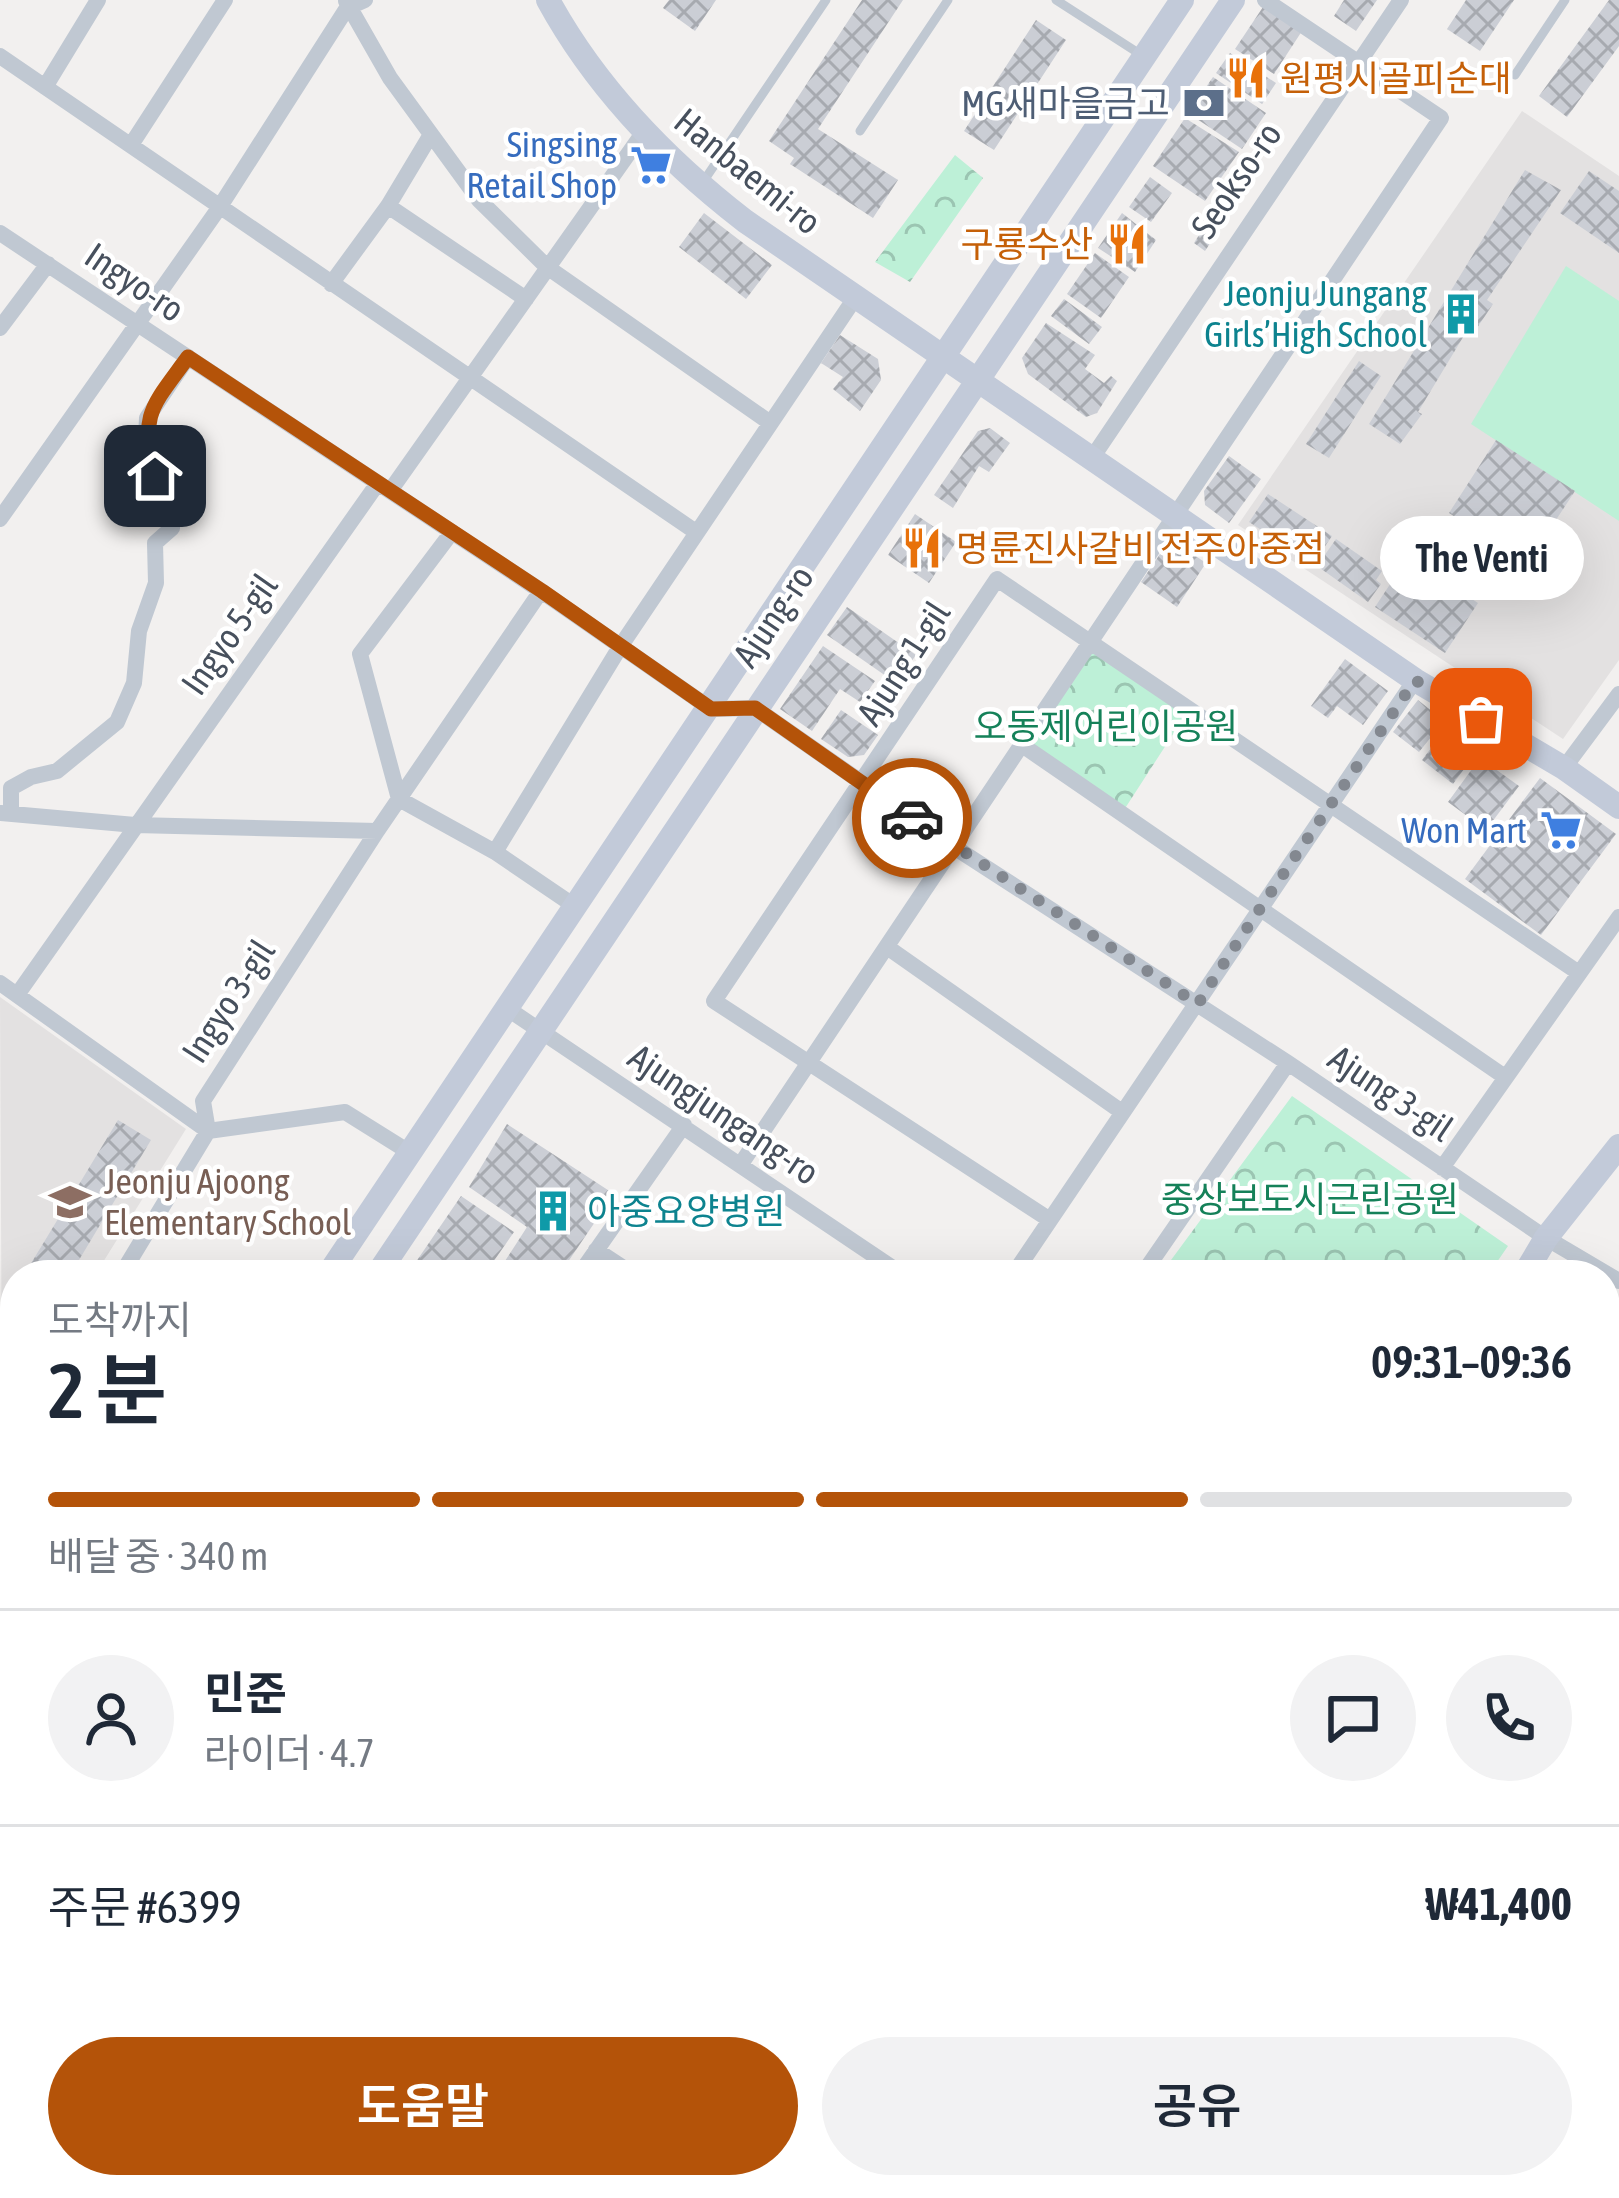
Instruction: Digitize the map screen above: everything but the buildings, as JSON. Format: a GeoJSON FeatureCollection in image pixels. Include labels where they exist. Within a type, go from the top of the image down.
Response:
{"type":"FeatureCollection","features":[{"type":"Feature","properties":{"kind":"street"},"geometry":{"type":"LineString","coordinates":[[45,87],[98,0]]}},
{"type":"Feature","properties":{"kind":"street"},"geometry":{"type":"LineString","coordinates":[[131,145],[225,0]]}},
{"type":"Feature","properties":{"kind":"street"},"geometry":{"type":"LineString","coordinates":[[2,509],[140,326],[346,4],[364,0]]}},
{"type":"Feature","properties":{"kind":"street","name":"Hanbaemi-ro"},"geometry":{"type":"LineString","coordinates":[[548,0],[563,28],[643,133],[700,186],[942,359]]}},
{"type":"Feature","properties":{"kind":"street","name":"Ajung-ro"},"geometry":{"type":"LineString","coordinates":[[338,1260],[1182,0]]}},
{"type":"Feature","properties":{"kind":"street","name":"Ajung-ro"},"geometry":{"type":"LineString","coordinates":[[387,1260],[1233,0]]}},
{"type":"Feature","properties":{"kind":"street"},"geometry":{"type":"LineString","coordinates":[[742,1164],[1441,118],[1264,0]]}},
{"type":"Feature","properties":{"kind":"street","name":"Seokso-ro"},"geometry":{"type":"LineString","coordinates":[[1092,458],[1401,0]]}},
{"type":"Feature","properties":{"kind":"street"},"geometry":{"type":"LineString","coordinates":[[346,4],[430,136],[479,200],[547,268],[770,422]]}},
{"type":"Feature","properties":{"kind":"street"},"geometry":{"type":"LineString","coordinates":[[0,56],[696,532]]}},
{"type":"Feature","properties":{"kind":"street","name":"Ingyo 5-gil"},"geometry":{"type":"LineString","coordinates":[[17,995],[135,825],[526,299],[643,133]]}},
{"type":"Feature","properties":{"kind":"street"},"geometry":{"type":"LineString","coordinates":[[332,284],[388,206],[430,136]]}},
{"type":"Feature","properties":{"kind":"street"},"geometry":{"type":"LineString","coordinates":[[388,206],[526,299]]}},
{"type":"Feature","properties":{"kind":"street","name":"Ingyo-ro"},"geometry":{"type":"LineString","coordinates":[[0,233],[542,591],[711,709]]}},
{"type":"Feature","properties":{"kind":"street"},"geometry":{"type":"LineString","coordinates":[[0,328],[48,265]]}},
{"type":"Feature","properties":{"kind":"street"},"geometry":{"type":"LineString","coordinates":[[495,852],[620,647],[855,298]]}},
{"type":"Feature","properties":{"kind":"street"},"geometry":{"type":"LineString","coordinates":[[188,357],[147,418],[146,438],[172,528],[154,543],[156,584],[139,631],[134,683],[117,722],[57,771],[11,788],[6,814],[135,825],[377,831]]}},
{"type":"Feature","properties":{"kind":"street"},"geometry":{"type":"LineString","coordinates":[[942,359],[1415,680],[1564,768],[1619,807]]}},
{"type":"Feature","properties":{"kind":"street"},"geometry":{"type":"LineString","coordinates":[[452,532],[360,654],[399,800],[495,852],[576,907]]}},
{"type":"Feature","properties":{"kind":"street","name":"Ajung 1-gil"},"geometry":{"type":"LineString","coordinates":[[864,783],[998,579],[1334,805]]}},
{"type":"Feature","properties":{"kind":"street","name":"Ingyo 3-gil"},"geometry":{"type":"LineString","coordinates":[[130,1260],[208,1131],[203,1101],[377,831],[542,591]]}},
{"type":"Feature","properties":{"kind":"street"},"geometry":{"type":"LineString","coordinates":[[1022,1260],[1415,680]]}},
{"type":"Feature","properties":{"kind":"street"},"geometry":{"type":"LineString","coordinates":[[1564,768],[1619,694]]}},
{"type":"Feature","properties":{"kind":"street"},"geometry":{"type":"LineString","coordinates":[[711,709],[755,708],[954,847]]}},
{"type":"Feature","properties":{"kind":"street"},"geometry":{"type":"LineString","coordinates":[[1022,745],[1505,1077]]}},
{"type":"Feature","properties":{"kind":"street"},"geometry":{"type":"LineString","coordinates":[[864,783],[714,1001],[1050,1220]]}},
{"type":"Feature","properties":{"kind":"street"},"geometry":{"type":"LineString","coordinates":[[1334,805],[1579,973]]}},
{"type":"Feature","properties":{"kind":"street","name":"Ajung 3-gil"},"geometry":{"type":"LineString","coordinates":[[954,847],[1583,1260]]}},
{"type":"Feature","properties":{"kind":"street"},"geometry":{"type":"LineString","coordinates":[[1442,1168],[1619,917]]}},
{"type":"Feature","properties":{"kind":"street"},"geometry":{"type":"LineString","coordinates":[[887,946],[1122,1112]]}},
{"type":"Feature","properties":{"kind":"street"},"geometry":{"type":"LineString","coordinates":[[0,983],[208,1131],[345,1112],[410,1153]]}},
{"type":"Feature","properties":{"kind":"street","name":"Ajungjungang-ro"},"geometry":{"type":"LineString","coordinates":[[508,1009],[881,1260]]}},
{"type":"Feature","properties":{"kind":"street"},"geometry":{"type":"LineString","coordinates":[[1152,1260],[1288,1063]]}},
{"type":"Feature","properties":{"kind":"street"},"geometry":{"type":"LineString","coordinates":[[589,1260],[684,1125]]}},
{"type":"Feature","properties":{"kind":"street"},"geometry":{"type":"LineString","coordinates":[[1533,1260],[1619,1147]]}},
{"type":"Feature","properties":{"kind":"street"},"geometry":{"type":"LineString","coordinates":[[596,1250],[611,1260]]}},
{"type":"Feature","properties":{"kind":"lane"},"geometry":{"type":"LineString","coordinates":[[700,186],[826,0]]}},
{"type":"Feature","properties":{"kind":"lane"},"geometry":{"type":"LineString","coordinates":[[860,131],[948,0]]}},
{"type":"Feature","properties":{"kind":"lane"},"geometry":{"type":"LineString","coordinates":[[1056,0],[1143,56]]}},
{"type":"Feature","properties":{"kind":"lane"},"geometry":{"type":"LineString","coordinates":[[1515,75],[1565,0]]}},
{"type":"Feature","properties":{"kind":"shaded area"},"geometry":{"type":"Polygon","coordinates":[[[1522,111],[1619,176],[1619,660],[1563,739],[1238,525],[1522,111]]]}},
{"type":"Feature","properties":{"kind":"shaded area","name":"Jeonju Ajoong Elementary School"},"geometry":{"type":"Polygon","coordinates":[[[0,997],[186,1129],[104,1260],[1,1260],[0,997]]]}},
{"type":"Feature","properties":{"kind":"green space"},"geometry":{"type":"Polygon","coordinates":[[[955,155],[983,178],[910,282],[875,262],[955,155]]]}},
{"type":"Feature","properties":{"kind":"green space"},"geometry":{"type":"Polygon","coordinates":[[[1566,266],[1619,301],[1619,521],[1471,424],[1566,266]]]}},
{"type":"Feature","properties":{"kind":"green space","name":"오동제어린이공원"},"geometry":{"type":"Polygon","coordinates":[[[1088,641],[1190,708],[1122,813],[1022,745],[1088,641]]]}},
{"type":"Feature","properties":{"kind":"green space","name":"중상보도시근린공원"},"geometry":{"type":"Polygon","coordinates":[[[1292,1096],[1508,1246],[1498,1260],[1171,1260],[1292,1096]]]}},
{"type":"Feature","properties":{"kind":"way so far"},"geometry":{"type":"LineString","coordinates":[[912,818],[1198,1004],[1415,680],[1481,719]]}},
{"type":"Feature","properties":{"kind":"place","name":"원평시골피순대"},"geometry":{"type":"Point","coordinates":[1246,78]}},
{"type":"Feature","properties":{"kind":"place","name":"MG새마을금고"},"geometry":{"type":"Point","coordinates":[1204,103]}},
{"type":"Feature","properties":{"kind":"place","name":"Singsing Retail Shop"},"geometry":{"type":"Point","coordinates":[651,165]}},
{"type":"Feature","properties":{"kind":"place","name":"구룡수산"},"geometry":{"type":"Point","coordinates":[1127,244]}},
{"type":"Feature","properties":{"kind":"place","name":"Jeonju Jungang Girls’High School"},"geometry":{"type":"Point","coordinates":[1461,314]}},
{"type":"Feature","properties":{"kind":"place","name":"명륜진사갈비 전주아중점"},"geometry":{"type":"Point","coordinates":[922,548]}},
{"type":"Feature","properties":{"kind":"place","name":"The Venti"},"geometry":{"type":"Point","coordinates":[1481,719]}},
{"type":"Feature","properties":{"kind":"place","name":"Won Mart"},"geometry":{"type":"Point","coordinates":[1561,830]}},
{"type":"Feature","properties":{"kind":"place","name":"Jeonju Ajoong Elementary School"},"geometry":{"type":"Point","coordinates":[70,1202]}},
{"type":"Feature","properties":{"kind":"place","name":"아중요양병원"},"geometry":{"type":"Point","coordinates":[553,1211]}},
{"type":"Feature","properties":{"kind":"route"},"geometry":{"type":"LineString","coordinates":[[155,476],[146,438],[147,418],[188,357],[711,709],[755,708],[912,818]]}}]}
